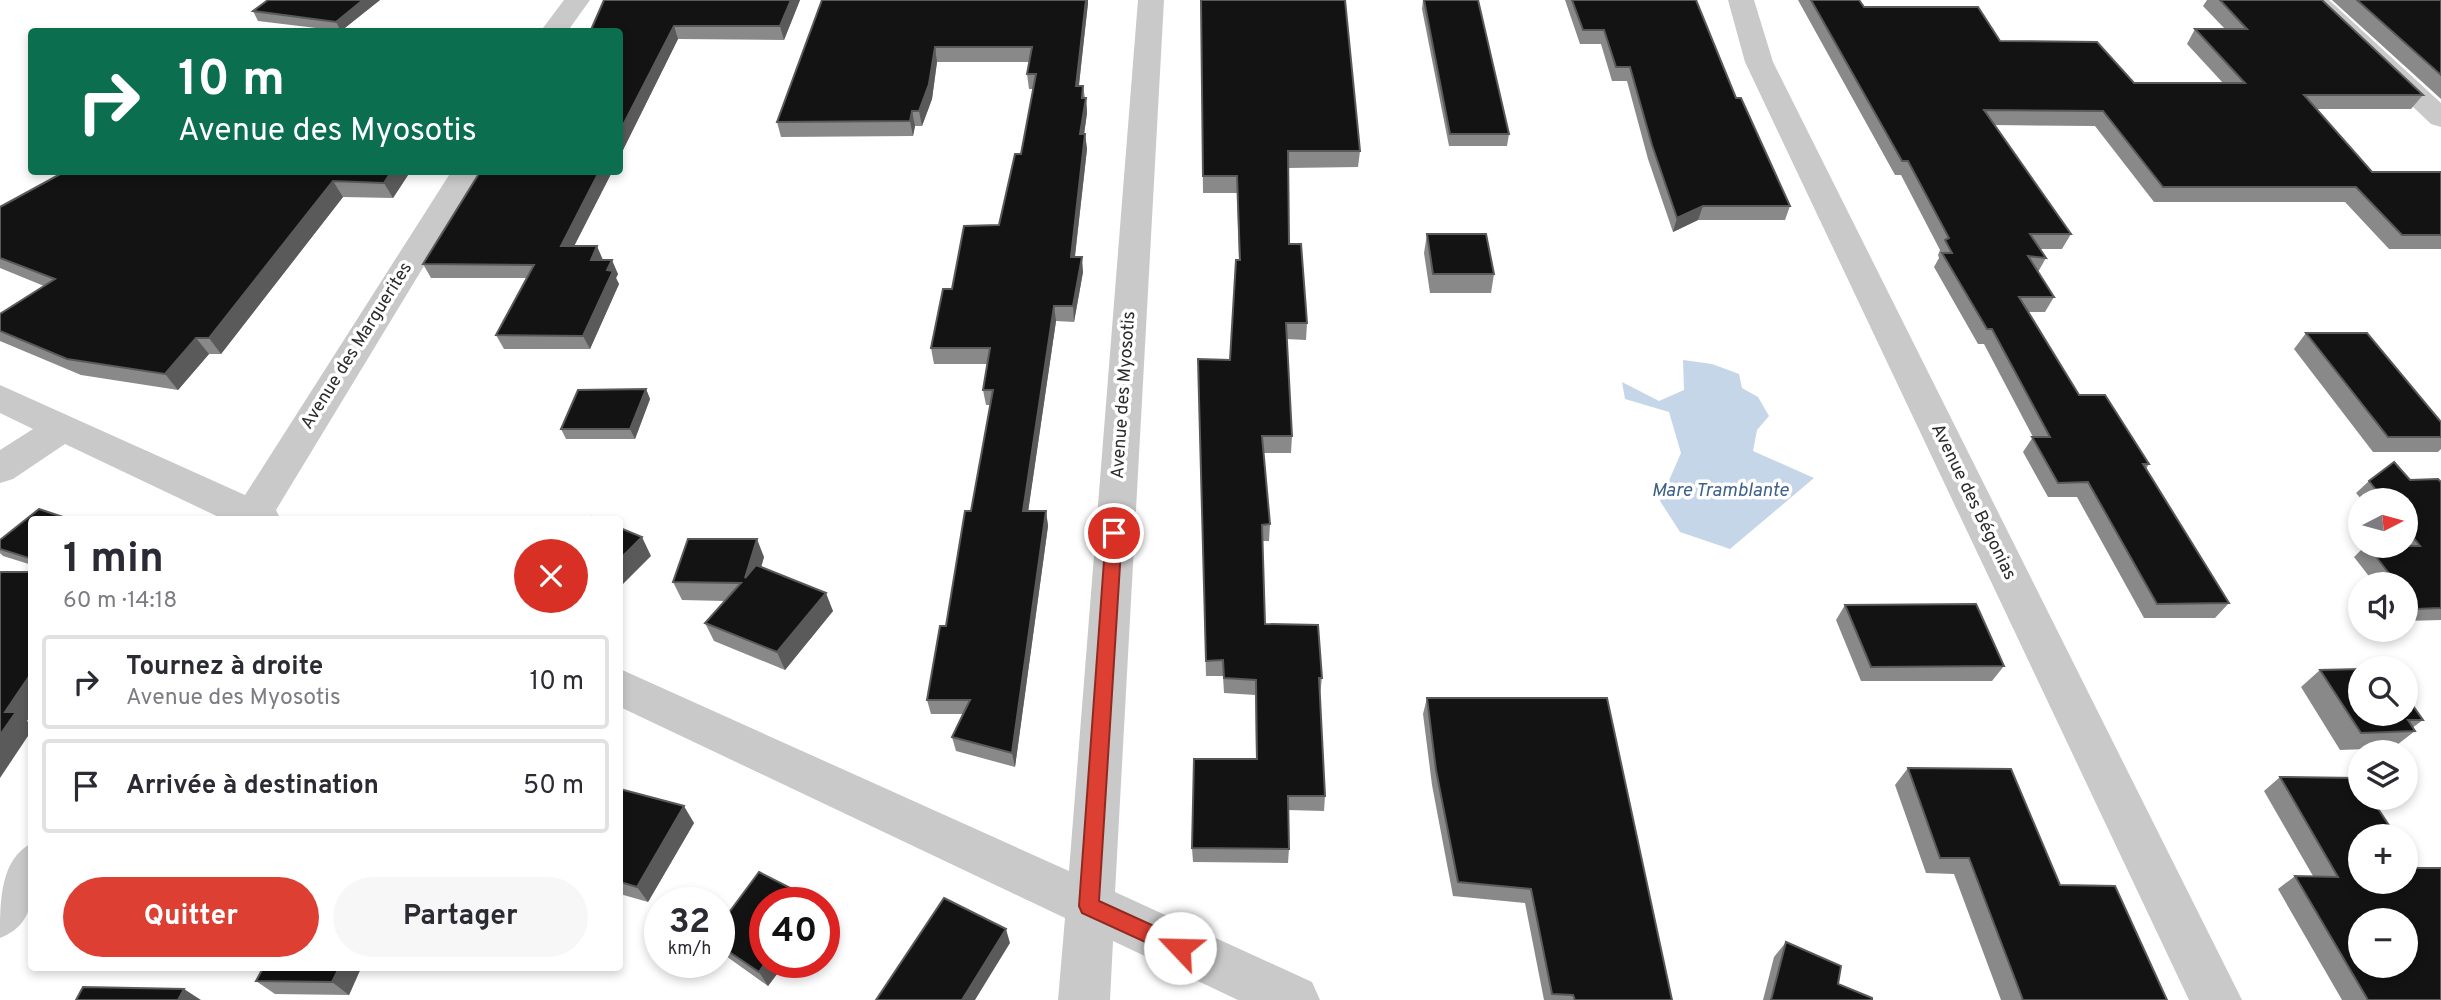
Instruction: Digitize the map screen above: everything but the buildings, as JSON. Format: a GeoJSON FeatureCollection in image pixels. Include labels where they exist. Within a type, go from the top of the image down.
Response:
{"type":"FeatureCollection","features":[{"type":"Feature","properties":{"kind":"street"},"geometry":{"type":"LineString","coordinates":[[556,28],[577,0]]}},
{"type":"Feature","properties":{"kind":"street","name":"Avenue des Myosotis"},"geometry":{"type":"LineString","coordinates":[[1084,1000],[1151,0]]}},
{"type":"Feature","properties":{"kind":"street","name":"Avenue des Bégonias"},"geometry":{"type":"LineString","coordinates":[[1741,0],[1759,62],[2216,1000]]}},
{"type":"Feature","properties":{"kind":"street"},"geometry":{"type":"LineString","coordinates":[[2314,0],[2441,118]]}},
{"type":"Feature","properties":{"kind":"street","name":"Avenue des Marguerites"},"geometry":{"type":"LineString","coordinates":[[256,516],[464,175]]}},
{"type":"Feature","properties":{"kind":"street"},"geometry":{"type":"LineString","coordinates":[[0,398],[251,516]]}},
{"type":"Feature","properties":{"kind":"street"},"geometry":{"type":"LineString","coordinates":[[0,470],[62,427]]}},
{"type":"Feature","properties":{"kind":"street"},"geometry":{"type":"LineString","coordinates":[[623,688],[1294,1000]]}},
{"type":"Feature","properties":{"kind":"street"},"geometry":{"type":"LineString","coordinates":[[0,915],[28,871]]}},
{"type":"Feature","properties":{"kind":"water","name":"Mare Tramblante"},"geometry":{"type":"Polygon","coordinates":[[[1683,360],[1712,364],[1739,374],[1742,388],[1758,397],[1769,416],[1757,430],[1753,451],[1814,478],[1730,549],[1680,532],[1660,501],[1681,453],[1669,412],[1625,399],[1622,382],[1659,401],[1684,390],[1683,360]]]}},
{"type":"Feature","properties":{"kind":"route"},"geometry":{"type":"LineString","coordinates":[[1114,533],[1089,906],[1180,948]]}}]}
